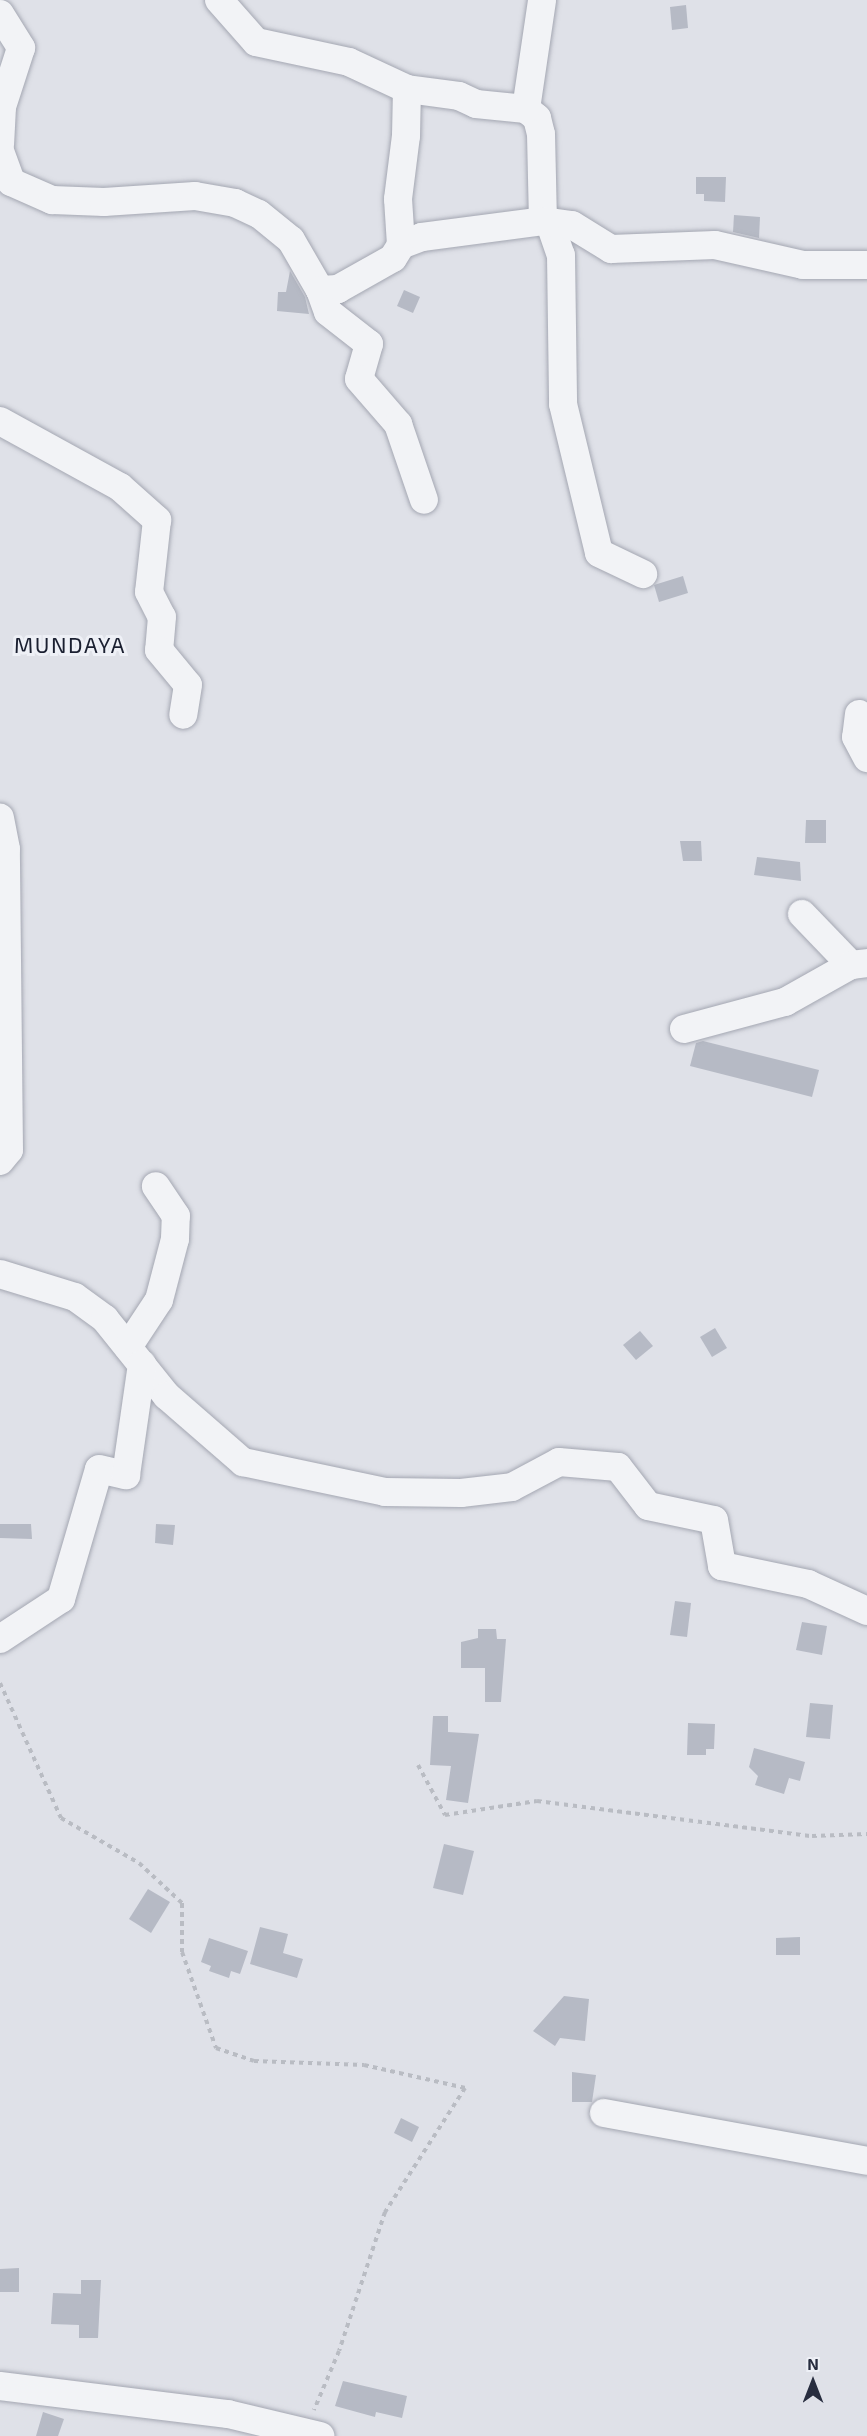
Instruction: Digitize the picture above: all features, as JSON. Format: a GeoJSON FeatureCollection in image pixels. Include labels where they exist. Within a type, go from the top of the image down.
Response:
{"type":"FeatureCollection","features":[{"type":"Feature","properties":{"kind":"street"},"geometry":{"type":"LineString","coordinates":[[219,0],[256,42],[349,62],[407,89],[459,96],[476,105],[526,109],[537,118],[546,221],[561,255],[563,404],[599,553],[643,574]]}},
{"type":"Feature","properties":{"kind":"street"},"geometry":{"type":"LineString","coordinates":[[526,109],[542,0]]}},
{"type":"Feature","properties":{"kind":"street"},"geometry":{"type":"LineString","coordinates":[[0,15],[21,48],[2,107],[0,144]]}},
{"type":"Feature","properties":{"kind":"street"},"geometry":{"type":"LineString","coordinates":[[320,290],[338,289],[368,275],[393,258],[401,245],[398,199],[406,136],[407,89]]}},
{"type":"Feature","properties":{"kind":"street"},"geometry":{"type":"LineString","coordinates":[[0,151],[11,182],[52,200],[104,202],[195,196],[235,203],[259,214],[291,240],[320,290],[328,312],[369,344],[359,379],[398,424],[424,500]]}},
{"type":"Feature","properties":{"kind":"street"},"geometry":{"type":"LineString","coordinates":[[401,245],[422,237],[546,221],[572,225],[611,249],[715,245],[803,265],[867,265]]}},
{"type":"Feature","properties":{"kind":"street"},"geometry":{"type":"LineString","coordinates":[[0,421],[120,487],[157,520],[149,592],[162,617],[159,651],[188,685],[183,715]]}},
{"type":"Feature","properties":{"kind":"street"},"geometry":{"type":"LineString","coordinates":[[859,714],[856,737],[867,758]]}},
{"type":"Feature","properties":{"kind":"street"},"geometry":{"type":"LineString","coordinates":[[0,818],[6,849],[9,1066],[9,1150],[0,1161]]}},
{"type":"Feature","properties":{"kind":"street"},"geometry":{"type":"LineString","coordinates":[[684,1029],[785,1002],[859,964],[802,914]]}},
{"type":"Feature","properties":{"kind":"street"},"geometry":{"type":"LineString","coordinates":[[0,1639],[61,1599],[99,1470],[126,1475],[135,1355],[159,1300],[174,1239],[176,1216],[156,1186]]}},
{"type":"Feature","properties":{"kind":"street"},"geometry":{"type":"LineString","coordinates":[[0,1274],[75,1296],[105,1319],[167,1396],[243,1462],[385,1492],[461,1493],[512,1487],[559,1462],[618,1467],[648,1506],[714,1520],[722,1566],[807,1584],[867,1611]]}},
{"type":"Feature","properties":{"kind":"street"},"geometry":{"type":"LineString","coordinates":[[604,2113],[867,2161]]}},
{"type":"Feature","properties":{"kind":"street"},"geometry":{"type":"LineString","coordinates":[[0,2386],[228,2414],[312,2434]]}},
{"type":"Feature","properties":{"kind":"path"},"geometry":{"type":"LineString","coordinates":[[0,1683],[61,1818],[139,1863],[182,1903],[182,1952],[216,2048],[254,2061],[364,2066],[465,2088],[385,2212],[312,2434]]}},
{"type":"Feature","properties":{"kind":"path"},"geometry":{"type":"LineString","coordinates":[[418,1765],[445,1815],[537,1801],[812,1836],[867,1834]]}},
{"type":"Feature","properties":{"kind":"building"},"geometry":{"type":"Polygon","coordinates":[[[686,5],[688,28],[672,30],[670,7],[686,5]]]}},
{"type":"Feature","properties":{"kind":"building"},"geometry":{"type":"Polygon","coordinates":[[[696,177],[726,177],[725,202],[704,201],[704,194],[696,194],[696,177]]]}},
{"type":"Feature","properties":{"kind":"building"},"geometry":{"type":"Polygon","coordinates":[[[734,215],[760,217],[759,238],[733,232],[734,215]]]}},
{"type":"Feature","properties":{"kind":"building"},"geometry":{"type":"Polygon","coordinates":[[[290,271],[305,297],[309,314],[277,311],[278,292],[286,292],[290,271]]]}},
{"type":"Feature","properties":{"kind":"building"},"geometry":{"type":"Polygon","coordinates":[[[404,290],[420,297],[413,313],[397,306],[404,290]]]}},
{"type":"Feature","properties":{"kind":"building"},"geometry":{"type":"Polygon","coordinates":[[[683,576],[688,593],[659,602],[654,585],[683,576]]]}},
{"type":"Feature","properties":{"kind":"building"},"geometry":{"type":"Polygon","coordinates":[[[806,820],[826,820],[826,843],[805,843],[806,820]]]}},
{"type":"Feature","properties":{"kind":"building"},"geometry":{"type":"Polygon","coordinates":[[[680,841],[701,841],[702,861],[683,861],[680,841]]]}},
{"type":"Feature","properties":{"kind":"building"},"geometry":{"type":"Polygon","coordinates":[[[757,857],[800,862],[801,881],[754,875],[757,857]]]}},
{"type":"Feature","properties":{"kind":"building"},"geometry":{"type":"Polygon","coordinates":[[[703,1041],[819,1070],[812,1097],[690,1066],[696,1043],[703,1041]]]}},
{"type":"Feature","properties":{"kind":"building"},"geometry":{"type":"Polygon","coordinates":[[[715,1328],[727,1348],[712,1357],[700,1337],[715,1328]]]}},
{"type":"Feature","properties":{"kind":"building"},"geometry":{"type":"Polygon","coordinates":[[[640,1331],[653,1346],[636,1360],[623,1345],[640,1331]]]}},
{"type":"Feature","properties":{"kind":"building"},"geometry":{"type":"Polygon","coordinates":[[[0,1524],[31,1524],[32,1539],[0,1538],[0,1524]]]}},
{"type":"Feature","properties":{"kind":"building"},"geometry":{"type":"Polygon","coordinates":[[[156,1524],[175,1525],[173,1545],[155,1543],[156,1524]]]}},
{"type":"Feature","properties":{"kind":"building"},"geometry":{"type":"Polygon","coordinates":[[[675,1601],[691,1603],[687,1637],[670,1635],[675,1601]]]}},
{"type":"Feature","properties":{"kind":"building"},"geometry":{"type":"Polygon","coordinates":[[[802,1622],[827,1626],[822,1655],[796,1650],[802,1622]]]}},
{"type":"Feature","properties":{"kind":"building"},"geometry":{"type":"Polygon","coordinates":[[[478,1629],[496,1629],[497,1639],[506,1639],[501,1702],[485,1702],[485,1668],[461,1668],[461,1642],[478,1638],[478,1629]]]}},
{"type":"Feature","properties":{"kind":"building"},"geometry":{"type":"Polygon","coordinates":[[[810,1703],[833,1705],[830,1739],[806,1737],[810,1703]]]}},
{"type":"Feature","properties":{"kind":"building"},"geometry":{"type":"Polygon","coordinates":[[[433,1716],[448,1716],[448,1732],[479,1734],[468,1803],[446,1800],[451,1766],[430,1765],[433,1716]]]}},
{"type":"Feature","properties":{"kind":"building"},"geometry":{"type":"Polygon","coordinates":[[[688,1723],[715,1724],[714,1749],[706,1749],[706,1755],[687,1755],[688,1723]]]}},
{"type":"Feature","properties":{"kind":"building"},"geometry":{"type":"Polygon","coordinates":[[[754,1748],[805,1762],[800,1781],[789,1778],[784,1794],[755,1785],[758,1776],[749,1767],[754,1748]]]}},
{"type":"Feature","properties":{"kind":"building"},"geometry":{"type":"Polygon","coordinates":[[[444,1844],[474,1851],[463,1895],[433,1888],[444,1844]]]}},
{"type":"Feature","properties":{"kind":"building"},"geometry":{"type":"Polygon","coordinates":[[[148,1889],[170,1902],[151,1933],[129,1919],[148,1889]]]}},
{"type":"Feature","properties":{"kind":"building"},"geometry":{"type":"Polygon","coordinates":[[[260,1927],[288,1934],[283,1953],[303,1959],[297,1978],[250,1964],[260,1927]]]}},
{"type":"Feature","properties":{"kind":"building"},"geometry":{"type":"Polygon","coordinates":[[[800,1937],[800,1955],[776,1955],[776,1938],[800,1937]]]}},
{"type":"Feature","properties":{"kind":"building"},"geometry":{"type":"Polygon","coordinates":[[[209,1938],[248,1951],[240,1974],[231,1971],[229,1978],[209,1971],[211,1966],[201,1962],[209,1938]]]}},
{"type":"Feature","properties":{"kind":"building"},"geometry":{"type":"Polygon","coordinates":[[[564,1996],[589,1999],[585,2041],[560,2038],[555,2046],[533,2031],[564,1996]]]}},
{"type":"Feature","properties":{"kind":"building"},"geometry":{"type":"Polygon","coordinates":[[[572,2072],[596,2075],[592,2102],[572,2102],[572,2072]]]}},
{"type":"Feature","properties":{"kind":"building"},"geometry":{"type":"Polygon","coordinates":[[[401,2118],[419,2127],[412,2142],[394,2133],[401,2118]]]}},
{"type":"Feature","properties":{"kind":"building"},"geometry":{"type":"Polygon","coordinates":[[[19,2268],[19,2292],[0,2292],[0,2269],[19,2268]]]}},
{"type":"Feature","properties":{"kind":"building"},"geometry":{"type":"Polygon","coordinates":[[[81,2280],[101,2280],[98,2338],[79,2338],[79,2325],[51,2324],[53,2293],[81,2294],[81,2280]]]}},
{"type":"Feature","properties":{"kind":"building"},"geometry":{"type":"Polygon","coordinates":[[[343,2381],[407,2396],[402,2418],[376,2412],[375,2417],[335,2406],[343,2381]]]}},
{"type":"Feature","properties":{"kind":"building"},"geometry":{"type":"Polygon","coordinates":[[[43,2412],[64,2419],[58,2436],[36,2436],[43,2412]]]}},
{"type":"Feature","properties":{"kind":"district","name":"MUNDAYA"},"geometry":{"type":"Point","coordinates":[70,645]}}]}
